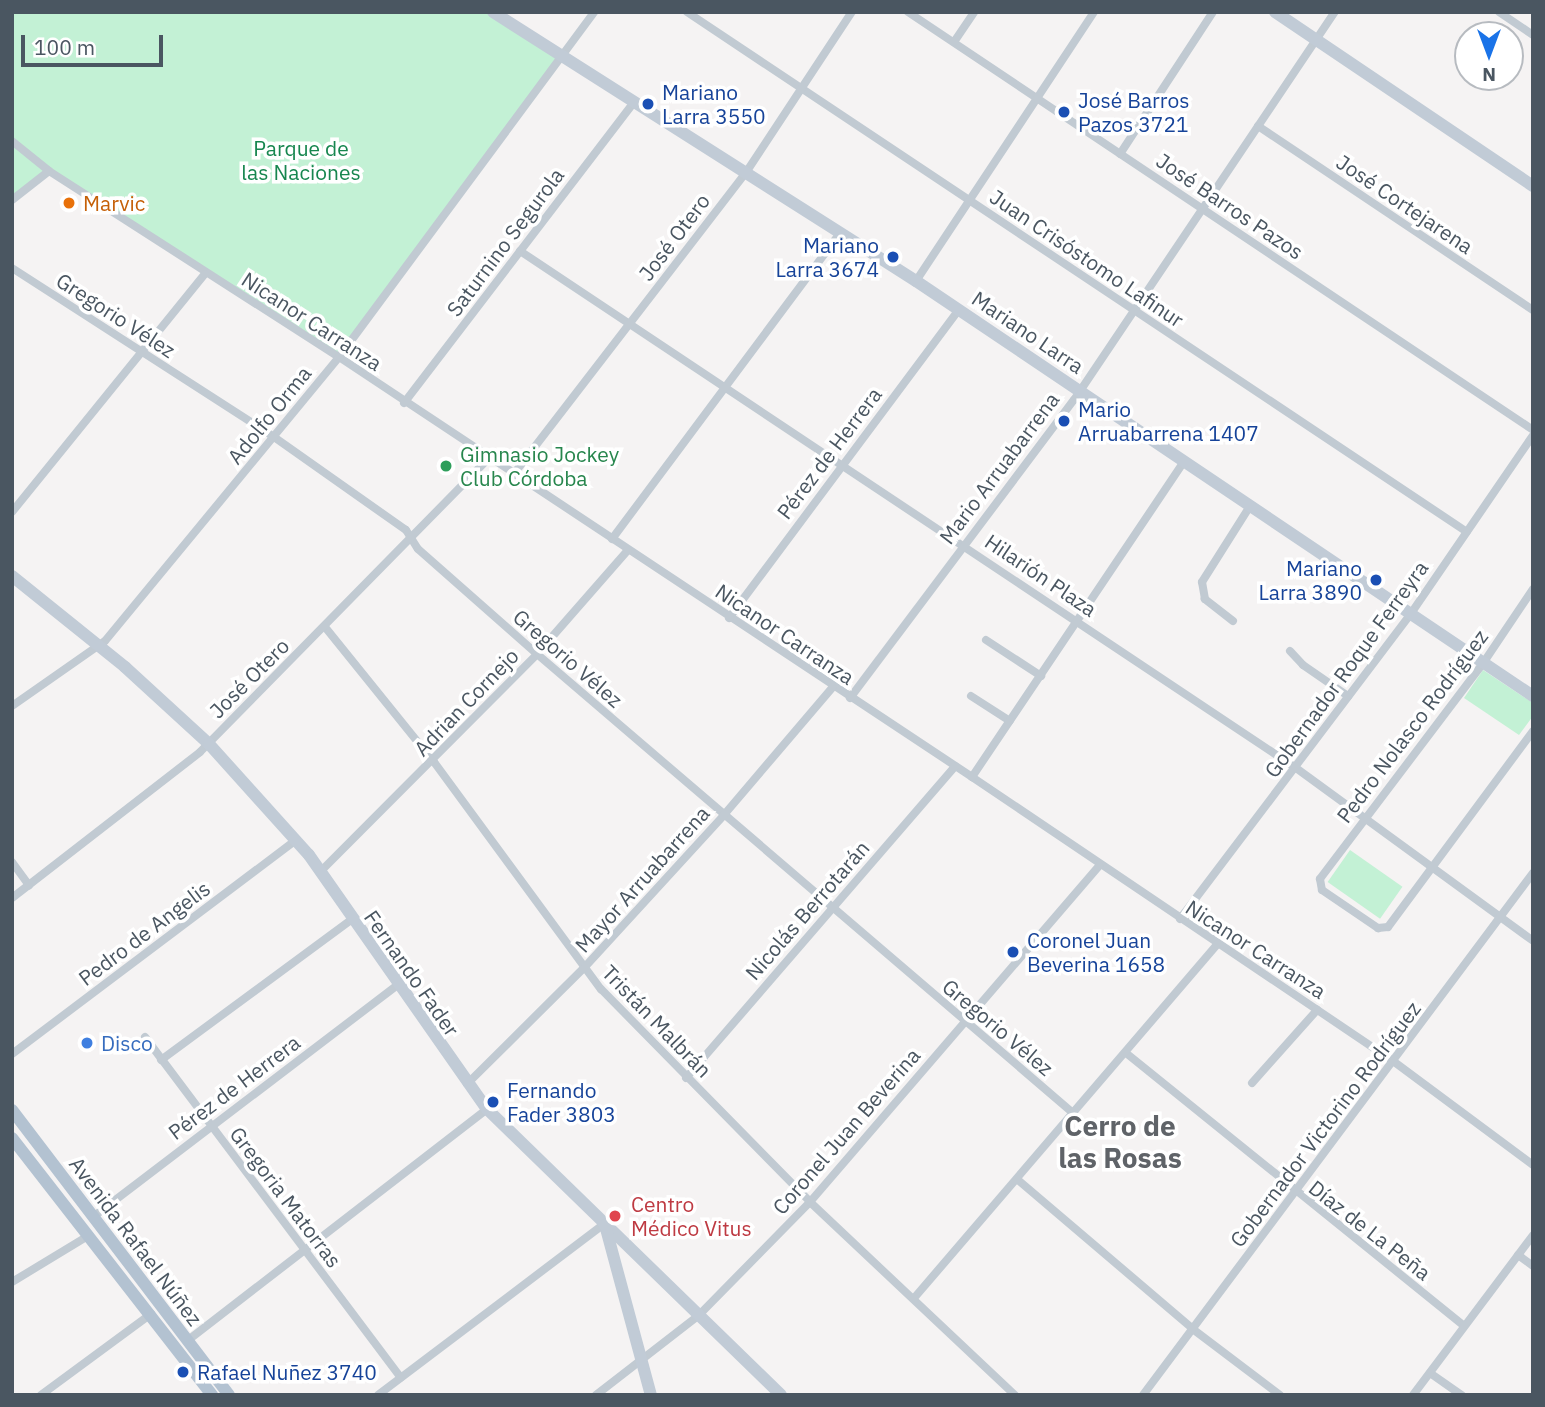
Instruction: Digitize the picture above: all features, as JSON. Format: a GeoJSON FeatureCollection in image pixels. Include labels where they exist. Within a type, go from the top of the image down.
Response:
{"type":"FeatureCollection","features":[{"type":"Feature","properties":{"kind":"main road","name":"Mariano Larra"},"geometry":{"type":"LineString","coordinates":[[493,12],[959,309],[1533,696]]}},
{"type":"Feature","properties":{"kind":"main road"},"geometry":{"type":"LineString","coordinates":[[1275,12],[1533,186]]}},
{"type":"Feature","properties":{"kind":"main road","name":"Fernando Fader"},"geometry":{"type":"LineString","coordinates":[[12,576],[97,645],[209,744],[321,871],[351,920],[487,1109],[781,1395]]}},
{"type":"Feature","properties":{"kind":"main road","name":"Avenida Rafael Núñez"},"geometry":{"type":"LineString","coordinates":[[12,1110],[229,1395]]}},
{"type":"Feature","properties":{"kind":"main road","name":"Avenida Rafael Núñez"},"geometry":{"type":"LineString","coordinates":[[12,1138],[212,1395]]}},
{"type":"Feature","properties":{"kind":"main road"},"geometry":{"type":"LineString","coordinates":[[604,1224],[651,1395]]}},
{"type":"Feature","properties":{"kind":"street","name":"Adolfo Orma"},"geometry":{"type":"LineString","coordinates":[[12,706],[105,641],[339,357],[594,12]]}},
{"type":"Feature","properties":{"kind":"street","name":"Juan Crisóstomo Lafinur"},"geometry":{"type":"LineString","coordinates":[[687,12],[1467,532]]}},
{"type":"Feature","properties":{"kind":"street","name":"José Otero"},"geometry":{"type":"LineString","coordinates":[[513,475],[745,174],[852,12]]}},
{"type":"Feature","properties":{"kind":"street","name":"José Barros Pazos"},"geometry":{"type":"LineString","coordinates":[[908,12],[1533,433]]}},
{"type":"Feature","properties":{"kind":"street"},"geometry":{"type":"LineString","coordinates":[[954,42],[974,12]]}},
{"type":"Feature","properties":{"kind":"street"},"geometry":{"type":"LineString","coordinates":[[916,281],[1094,12]]}},
{"type":"Feature","properties":{"kind":"street"},"geometry":{"type":"LineString","coordinates":[[1120,153],[1213,12]]}},
{"type":"Feature","properties":{"kind":"street","name":"Mario Arruabarrena"},"geometry":{"type":"LineString","coordinates":[[850,698],[963,543],[1080,390],[1335,12]]}},
{"type":"Feature","properties":{"kind":"street"},"geometry":{"type":"LineString","coordinates":[[1499,12],[1533,35]]}},
{"type":"Feature","properties":{"kind":"street","name":"Saturnino Segurola"},"geometry":{"type":"LineString","coordinates":[[404,402],[633,103]]}},
{"type":"Feature","properties":{"kind":"street","name":"José Cortejarena"},"geometry":{"type":"LineString","coordinates":[[1258,126],[1533,310]]}},
{"type":"Feature","properties":{"kind":"street","name":"Nicanor Carranza"},"geometry":{"type":"LineString","coordinates":[[12,141],[49,171],[205,274],[339,357],[488,459],[612,539],[832,688],[972,777],[1099,866],[1394,1061],[1533,1165]]}},
{"type":"Feature","properties":{"kind":"street"},"geometry":{"type":"LineString","coordinates":[[12,200],[49,171]]}},
{"type":"Feature","properties":{"kind":"street"},"geometry":{"type":"LineString","coordinates":[[612,539],[726,390],[840,233]]}},
{"type":"Feature","properties":{"kind":"street","name":"Hilarión Plaza"},"geometry":{"type":"LineString","coordinates":[[520,251],[629,327],[963,543],[1296,768],[1533,941]]}},
{"type":"Feature","properties":{"kind":"street","name":"Gregorio Vélez"},"geometry":{"type":"LineString","coordinates":[[12,268],[274,437],[405,530],[412,540],[537,654],[1073,1113]]}},
{"type":"Feature","properties":{"kind":"street"},"geometry":{"type":"LineString","coordinates":[[12,512],[205,274]]}},
{"type":"Feature","properties":{"kind":"street","name":"Pérez de Herrera"},"geometry":{"type":"LineString","coordinates":[[729,618],[959,309]]}},
{"type":"Feature","properties":{"kind":"street","name":"Gobernador Roque Ferreyra"},"geometry":{"type":"LineString","coordinates":[[1180,919],[1412,612],[1533,433]]}},
{"type":"Feature","properties":{"kind":"street","name":"José Otero"},"geometry":{"type":"LineString","coordinates":[[12,898],[209,744],[412,540],[488,459]]}},
{"type":"Feature","properties":{"kind":"street"},"geometry":{"type":"LineString","coordinates":[[972,777],[1184,462]]}},
{"type":"Feature","properties":{"kind":"street"},"geometry":{"type":"LineString","coordinates":[[1233,621],[1205,599],[1202,582],[1250,506]]}},
{"type":"Feature","properties":{"kind":"street","name":"Adrian Cornejo"},"geometry":{"type":"LineString","coordinates":[[321,871],[434,762],[537,654],[628,550]]}},
{"type":"Feature","properties":{"kind":"street","name":"Pedro Nolasco Rodríguez"},"geometry":{"type":"LineString","coordinates":[[1432,866],[1384,929],[1319,884],[1484,662],[1533,589]]}},
{"type":"Feature","properties":{"kind":"street","name":"Tristán Malbrán"},"geometry":{"type":"LineString","coordinates":[[325,627],[434,762],[583,969],[686,1078],[810,1202],[915,1297],[1015,1395]]}},
{"type":"Feature","properties":{"kind":"street"},"geometry":{"type":"LineString","coordinates":[[986,640],[1041,676]]}},
{"type":"Feature","properties":{"kind":"street"},"geometry":{"type":"LineString","coordinates":[[1290,650],[1303,665],[1348,696]]}},
{"type":"Feature","properties":{"kind":"street","name":"Mayor Arruabarrena"},"geometry":{"type":"LineString","coordinates":[[467,1084],[583,969],[723,816],[832,688]]}},
{"type":"Feature","properties":{"kind":"street"},"geometry":{"type":"LineString","coordinates":[[971,696],[1010,721]]}},
{"type":"Feature","properties":{"kind":"street"},"geometry":{"type":"LineString","coordinates":[[1432,866],[1533,731]]}},
{"type":"Feature","properties":{"kind":"street","name":"Nicolás Berrotarán"},"geometry":{"type":"LineString","coordinates":[[686,1078],[955,766]]}},
{"type":"Feature","properties":{"kind":"street","name":"Pedro de Angelis"},"geometry":{"type":"LineString","coordinates":[[12,1054],[296,840]]}},
{"type":"Feature","properties":{"kind":"street"},"geometry":{"type":"LineString","coordinates":[[12,862],[29,885]]}},
{"type":"Feature","properties":{"kind":"street","name":"Coronel Juan Beverina"},"geometry":{"type":"LineString","coordinates":[[596,1395],[699,1315],[810,1202],[1099,866]]}},
{"type":"Feature","properties":{"kind":"street","name":"Gobernador Victorino Rodríguez"},"geometry":{"type":"LineString","coordinates":[[1143,1395],[1533,873]]}},
{"type":"Feature","properties":{"kind":"street"},"geometry":{"type":"LineString","coordinates":[[161,1060],[351,920]]}},
{"type":"Feature","properties":{"kind":"street"},"geometry":{"type":"LineString","coordinates":[[915,1297],[1218,944]]}},
{"type":"Feature","properties":{"kind":"street","name":"Pérez de Herrera"},"geometry":{"type":"LineString","coordinates":[[93,1217],[397,985]]}},
{"type":"Feature","properties":{"kind":"street"},"geometry":{"type":"LineString","coordinates":[[1252,1083],[1317,1010]]}},
{"type":"Feature","properties":{"kind":"street","name":"Gregoria Matorras"},"geometry":{"type":"LineString","coordinates":[[145,1037],[401,1378]]}},
{"type":"Feature","properties":{"kind":"street","name":"Díaz de La Peña"},"geometry":{"type":"LineString","coordinates":[[1126,1053],[1295,1194],[1464,1326]]}},
{"type":"Feature","properties":{"kind":"street"},"geometry":{"type":"LineString","coordinates":[[187,1341],[487,1109]]}},
{"type":"Feature","properties":{"kind":"street"},"geometry":{"type":"LineString","coordinates":[[1018,1180],[1194,1330],[1280,1395]]}},
{"type":"Feature","properties":{"kind":"street"},"geometry":{"type":"LineString","coordinates":[[378,1395],[604,1224]]}},
{"type":"Feature","properties":{"kind":"street"},"geometry":{"type":"LineString","coordinates":[[1413,1395],[1533,1235]]}},
{"type":"Feature","properties":{"kind":"street"},"geometry":{"type":"LineString","coordinates":[[12,1282],[88,1236]]}},
{"type":"Feature","properties":{"kind":"street"},"geometry":{"type":"LineString","coordinates":[[1518,1255],[1533,1266]]}},
{"type":"Feature","properties":{"kind":"street"},"geometry":{"type":"LineString","coordinates":[[41,1395],[151,1314]]}},
{"type":"Feature","properties":{"kind":"street"},"geometry":{"type":"LineString","coordinates":[[1430,1373],[1462,1395]]}},
{"type":"Feature","properties":{"kind":"street"},"geometry":{"type":"LineString","coordinates":[[1264,1395],[1269,1387]]}},
{"type":"Feature","properties":{"kind":"green space","name":"Parque de las Naciones"},"geometry":{"type":"Polygon","coordinates":[[[12,12],[493,12],[562,57],[339,357],[49,171],[12,200],[12,12]]]}},
{"type":"Feature","properties":{"kind":"green space"},"geometry":{"type":"Polygon","coordinates":[[[1483,670],[1533,703],[1533,716],[1519,735],[1464,698],[1483,670]]]}},
{"type":"Feature","properties":{"kind":"green space"},"geometry":{"type":"Polygon","coordinates":[[[1350,850],[1402,887],[1380,919],[1328,882],[1350,850]]]}},
{"type":"Feature","properties":{"kind":"place","name":"Mariano Larra 3550"},"geometry":{"type":"Point","coordinates":[648,104]}},
{"type":"Feature","properties":{"kind":"place","name":"José Barros Pazos 3721"},"geometry":{"type":"Point","coordinates":[1064,112]}},
{"type":"Feature","properties":{"kind":"place","name":"Marvic"},"geometry":{"type":"Point","coordinates":[69,203]}},
{"type":"Feature","properties":{"kind":"place","name":"Mariano Larra 3674"},"geometry":{"type":"Point","coordinates":[893,257]}},
{"type":"Feature","properties":{"kind":"place","name":"Mario Arruabarrena 1407"},"geometry":{"type":"Point","coordinates":[1064,421]}},
{"type":"Feature","properties":{"kind":"place","name":"Gimnasio Jockey Club Córdoba"},"geometry":{"type":"Point","coordinates":[446,466]}},
{"type":"Feature","properties":{"kind":"place","name":"Mariano Larra 3890"},"geometry":{"type":"Point","coordinates":[1376,580]}},
{"type":"Feature","properties":{"kind":"place","name":"Coronel Juan Beverina 1658"},"geometry":{"type":"Point","coordinates":[1013,952]}},
{"type":"Feature","properties":{"kind":"place","name":"Disco"},"geometry":{"type":"Point","coordinates":[87,1043]}},
{"type":"Feature","properties":{"kind":"place","name":"Fernando Fader 3803"},"geometry":{"type":"Point","coordinates":[493,1102]}},
{"type":"Feature","properties":{"kind":"place","name":"Centro Médico Vitus"},"geometry":{"type":"Point","coordinates":[615,1216]}},
{"type":"Feature","properties":{"kind":"place","name":"Rafael Nuñez 3740"},"geometry":{"type":"Point","coordinates":[183,1372]}},
{"type":"Feature","properties":{"kind":"district","name":"Cerro de las Rosas"},"geometry":{"type":"Point","coordinates":[1120,1142]}}]}
